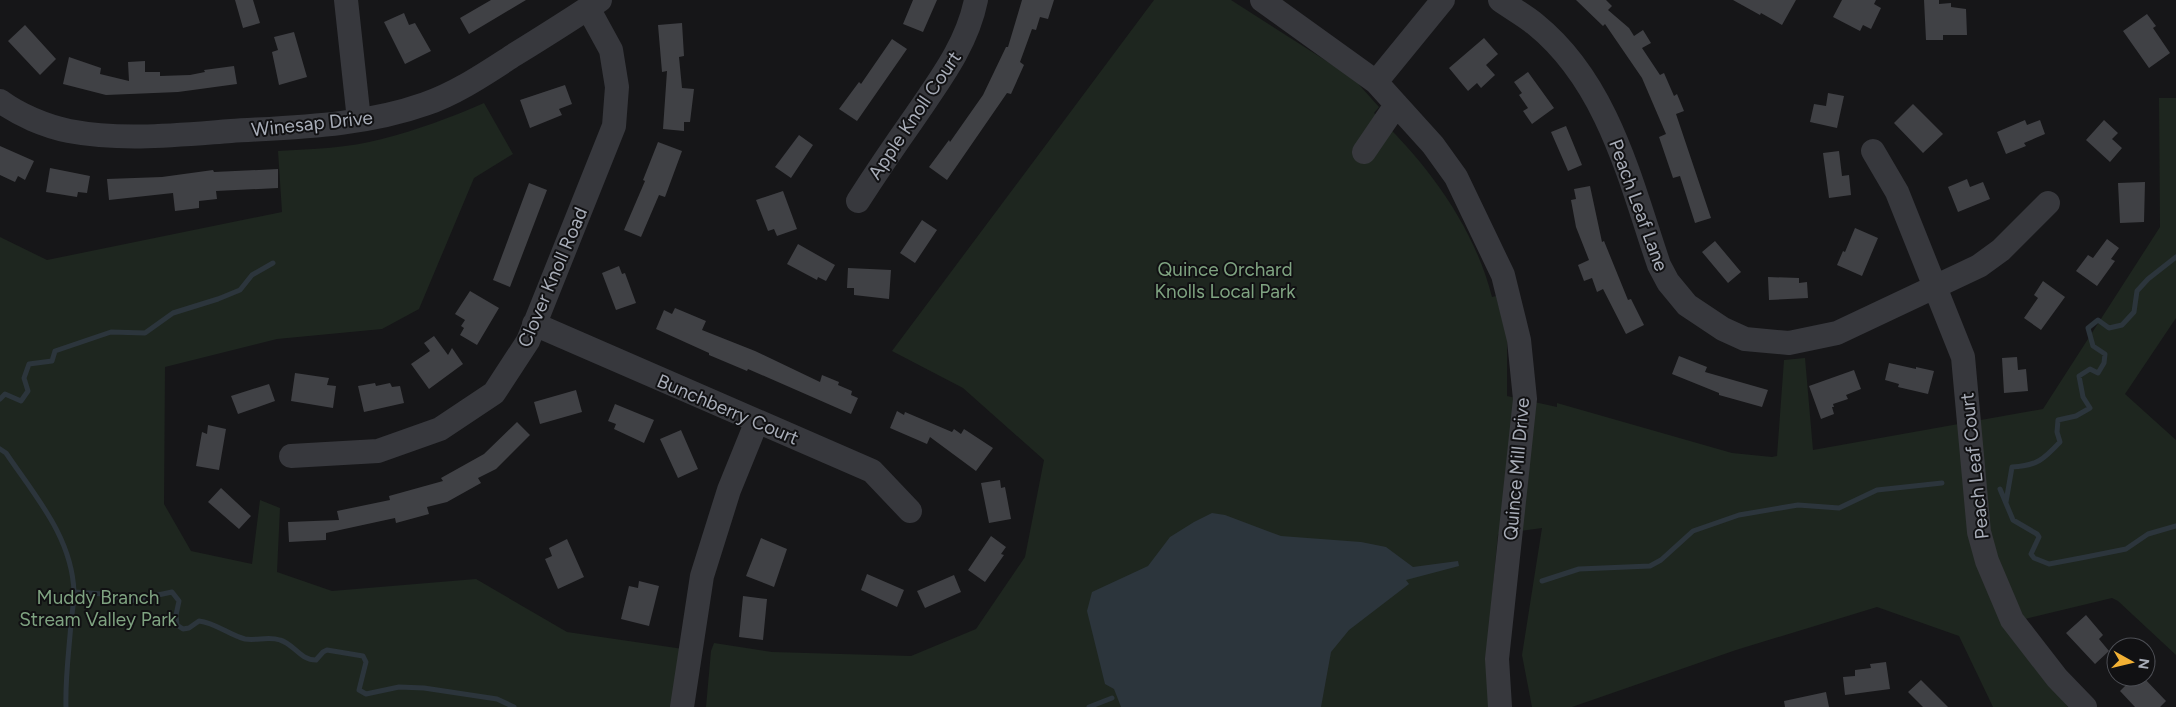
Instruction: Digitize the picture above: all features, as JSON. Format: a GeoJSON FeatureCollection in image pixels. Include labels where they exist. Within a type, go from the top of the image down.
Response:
{"type":"FeatureCollection","features":[{"type":"Feature","properties":{"kind":"street"},"geometry":{"type":"LineString","coordinates":[[346,0],[359,120]]}},
{"type":"Feature","properties":{"kind":"street","name":"Apple Knoll Court"},"geometry":{"type":"LineString","coordinates":[[858,201],[946,71],[963,40],[976,0]]}},
{"type":"Feature","properties":{"kind":"street","name":"Quince Mill Drive"},"geometry":{"type":"LineString","coordinates":[[1262,0],[1376,82],[1433,145],[1456,177],[1503,275],[1519,340],[1525,399],[1497,659],[1500,707]]}},
{"type":"Feature","properties":{"kind":"street"},"geometry":{"type":"LineString","coordinates":[[1376,82],[1443,0]]}},
{"type":"Feature","properties":{"kind":"street","name":"Peach Leaf Lane"},"geometry":{"type":"LineString","coordinates":[[1500,0],[1535,24],[1567,57],[1586,83],[1602,110],[1617,144],[1659,265],[1668,282],[1687,305],[1723,329],[1746,339],[1789,343],[1837,332],[1936,288],[1979,266],[2001,250],[2048,203]]}},
{"type":"Feature","properties":{"kind":"street","name":"Winesap Drive"},"geometry":{"type":"LineString","coordinates":[[0,101],[43,123],[68,130],[109,136],[144,137],[321,126],[359,120],[425,104],[451,93],[477,79],[594,4]]}},
{"type":"Feature","properties":{"kind":"street","name":"Clover Knoll Road"},"geometry":{"type":"LineString","coordinates":[[291,456],[378,451],[440,430],[494,393],[528,341],[614,126],[617,87],[611,50],[594,4]]}},
{"type":"Feature","properties":{"kind":"street"},"geometry":{"type":"LineString","coordinates":[[1364,152],[1396,105]]}},
{"type":"Feature","properties":{"kind":"street","name":"Peach Leaf Court"},"geometry":{"type":"LineString","coordinates":[[1873,151],[1897,192],[1963,357],[1979,532],[1987,561],[2012,620],[2057,678],[2085,707]]}},
{"type":"Feature","properties":{"kind":"street","name":"Bunchberry Court"},"geometry":{"type":"LineString","coordinates":[[534,324],[872,471],[910,511]]}},
{"type":"Feature","properties":{"kind":"street"},"geometry":{"type":"LineString","coordinates":[[682,707],[702,576],[729,490],[757,422]]}},
{"type":"Feature","properties":{"kind":"green space","name":"Quince Orchard Knolls Local Park"},"geometry":{"type":"Polygon","coordinates":[[[1154,0],[1231,0],[1353,78],[1379,107],[1374,113],[1394,132],[1430,174],[1461,221],[1484,271],[1492,297],[1496,296],[1507,336],[1507,396],[1557,407],[1557,403],[1732,453],[1772,457],[1777,456],[1784,360],[1805,358],[1813,450],[2043,409],[2160,227],[2159,98],[2176,98],[2176,318],[2125,394],[2176,440],[2176,655],[2118,601],[2112,598],[2025,619],[2004,578],[2045,679],[2068,707],[1993,707],[1959,636],[1877,607],[1736,650],[1572,707],[1532,707],[1522,655],[1542,528],[1498,534],[1486,662],[1491,707],[706,707],[711,651],[714,643],[772,652],[911,656],[976,629],[1025,557],[1044,460],[963,388],[892,351],[1154,0]]]}},
{"type":"Feature","properties":{"kind":"green space","name":"Muddy Branch Stream Valley Park"},"geometry":{"type":"Polygon","coordinates":[[[484,103],[513,154],[474,178],[419,309],[382,329],[277,339],[165,367],[164,504],[191,551],[252,564],[260,500],[280,508],[277,572],[332,591],[476,579],[567,632],[690,650],[682,707],[0,707],[0,237],[47,260],[282,212],[278,151],[330,148],[369,142],[421,128],[484,103]]]}},
{"type":"Feature","properties":{"kind":"shaded area"},"geometry":{"type":"Polygon","coordinates":[[[1212,513],[1225,515],[1281,536],[1361,542],[1386,547],[1413,567],[1458,561],[1459,566],[1406,580],[1409,584],[1349,630],[1331,652],[1321,707],[1121,707],[1114,689],[1105,684],[1087,611],[1092,592],[1148,566],[1170,537],[1212,513]]]}},
{"type":"Feature","properties":{"kind":"building"},"geometry":{"type":"Polygon","coordinates":[[[235,0],[253,0],[260,23],[243,28],[235,0]]]}},
{"type":"Feature","properties":{"kind":"building"},"geometry":{"type":"Polygon","coordinates":[[[491,0],[526,0],[469,34],[460,18],[491,0]]]}},
{"type":"Feature","properties":{"kind":"building"},"geometry":{"type":"Polygon","coordinates":[[[913,0],[937,0],[923,32],[903,24],[913,0]]]}},
{"type":"Feature","properties":{"kind":"building"},"geometry":{"type":"Polygon","coordinates":[[[1022,0],[1054,0],[1048,19],[1040,17],[1036,30],[1032,29],[1020,62],[1024,65],[1011,94],[1007,93],[947,180],[929,167],[949,140],[950,142],[983,95],[1006,47],[1008,47],[1022,0]]]}},
{"type":"Feature","properties":{"kind":"building"},"geometry":{"type":"Polygon","coordinates":[[[1576,0],[1606,0],[1612,6],[1608,10],[1629,28],[1634,36],[1643,30],[1651,43],[1642,48],[1660,75],[1664,73],[1674,96],[1677,94],[1684,111],[1676,114],[1711,218],[1695,223],[1680,176],[1673,178],[1659,137],[1666,134],[1642,78],[1605,24],[1603,26],[1576,0]]]}},
{"type":"Feature","properties":{"kind":"building"},"geometry":{"type":"Polygon","coordinates":[[[1733,0],[1796,0],[1782,25],[1733,0]]]}},
{"type":"Feature","properties":{"kind":"building"},"geometry":{"type":"Polygon","coordinates":[[[1842,0],[1876,0],[1874,4],[1881,8],[1871,29],[1863,25],[1860,31],[1833,17],[1842,0]]]}},
{"type":"Feature","properties":{"kind":"building"},"geometry":{"type":"Polygon","coordinates":[[[1924,0],[1939,0],[1939,4],[1951,3],[1951,7],[1966,9],[1967,35],[1943,35],[1943,40],[1926,40],[1924,0]]]}},
{"type":"Feature","properties":{"kind":"building"},"geometry":{"type":"Polygon","coordinates":[[[404,13],[409,25],[415,23],[431,51],[405,64],[384,22],[404,13]]]}},
{"type":"Feature","properties":{"kind":"building"},"geometry":{"type":"Polygon","coordinates":[[[2147,14],[2156,26],[2153,28],[2170,53],[2149,68],[2123,31],[2147,14]]]}},
{"type":"Feature","properties":{"kind":"building"},"geometry":{"type":"Polygon","coordinates":[[[682,23],[684,56],[679,57],[682,88],[694,89],[690,122],[684,122],[684,131],[663,129],[667,71],[662,72],[658,25],[682,23]]]}},
{"type":"Feature","properties":{"kind":"building"},"geometry":{"type":"Polygon","coordinates":[[[25,25],[56,59],[40,75],[8,41],[25,25]]]}},
{"type":"Feature","properties":{"kind":"building"},"geometry":{"type":"Polygon","coordinates":[[[294,32],[307,77],[279,85],[272,52],[278,50],[274,37],[294,32]]]}},
{"type":"Feature","properties":{"kind":"building"},"geometry":{"type":"Polygon","coordinates":[[[1484,38],[1498,54],[1486,65],[1495,75],[1481,88],[1477,83],[1468,91],[1449,68],[1484,38]]]}},
{"type":"Feature","properties":{"kind":"building"},"geometry":{"type":"Polygon","coordinates":[[[892,39],[907,49],[857,121],[839,109],[859,82],[861,84],[892,39]]]}},
{"type":"Feature","properties":{"kind":"building"},"geometry":{"type":"Polygon","coordinates":[[[69,57],[101,68],[100,74],[129,81],[128,62],[145,61],[145,72],[160,72],[160,76],[190,75],[205,72],[204,70],[234,66],[237,84],[178,92],[106,95],[63,84],[69,57]]]}},
{"type":"Feature","properties":{"kind":"building"},"geometry":{"type":"Polygon","coordinates":[[[1528,72],[1554,108],[1532,124],[1523,111],[1528,108],[1519,95],[1522,93],[1514,82],[1528,72]]]}},
{"type":"Feature","properties":{"kind":"building"},"geometry":{"type":"Polygon","coordinates":[[[565,85],[572,104],[559,109],[562,115],[530,128],[520,100],[565,85]]]}},
{"type":"Feature","properties":{"kind":"building"},"geometry":{"type":"Polygon","coordinates":[[[1828,93],[1844,96],[1837,128],[1810,122],[1814,104],[1826,106],[1828,93]]]}},
{"type":"Feature","properties":{"kind":"building"},"geometry":{"type":"Polygon","coordinates":[[[1913,104],[1943,134],[1923,153],[1894,123],[1913,104]]]}},
{"type":"Feature","properties":{"kind":"building"},"geometry":{"type":"Polygon","coordinates":[[[2025,120],[2027,125],[2040,120],[2045,134],[2024,143],[2026,146],[2006,154],[1997,132],[2025,120]]]}},
{"type":"Feature","properties":{"kind":"building"},"geometry":{"type":"Polygon","coordinates":[[[2104,120],[2118,133],[2112,139],[2122,148],[2110,162],[2086,140],[2104,120]]]}},
{"type":"Feature","properties":{"kind":"building"},"geometry":{"type":"Polygon","coordinates":[[[1566,126],[1582,165],[1568,171],[1551,132],[1566,126]]]}},
{"type":"Feature","properties":{"kind":"building"},"geometry":{"type":"Polygon","coordinates":[[[799,135],[813,145],[791,178],[775,167],[799,135]]]}},
{"type":"Feature","properties":{"kind":"building"},"geometry":{"type":"Polygon","coordinates":[[[658,142],[682,151],[665,197],[659,195],[641,237],[624,230],[645,181],[643,180],[658,142]]]}},
{"type":"Feature","properties":{"kind":"building"},"geometry":{"type":"Polygon","coordinates":[[[0,146],[34,161],[25,180],[18,176],[15,182],[0,175],[0,146]]]}},
{"type":"Feature","properties":{"kind":"building"},"geometry":{"type":"Polygon","coordinates":[[[1839,151],[1842,176],[1849,175],[1851,195],[1829,198],[1823,153],[1839,151]]]}},
{"type":"Feature","properties":{"kind":"building"},"geometry":{"type":"Polygon","coordinates":[[[50,168],[90,176],[87,193],[78,192],[77,197],[46,192],[50,168]]]}},
{"type":"Feature","properties":{"kind":"building"},"geometry":{"type":"Polygon","coordinates":[[[278,169],[278,188],[216,191],[217,199],[199,201],[199,208],[175,211],[173,193],[109,200],[107,179],[162,177],[213,170],[214,172],[278,169]]]}},
{"type":"Feature","properties":{"kind":"building"},"geometry":{"type":"Polygon","coordinates":[[[1967,179],[1970,187],[1983,182],[1990,199],[1958,212],[1948,187],[1967,179]]]}},
{"type":"Feature","properties":{"kind":"building"},"geometry":{"type":"Polygon","coordinates":[[[2145,182],[2144,222],[2120,223],[2118,183],[2145,182]]]}},
{"type":"Feature","properties":{"kind":"building"},"geometry":{"type":"Polygon","coordinates":[[[529,183],[547,190],[510,287],[493,280],[529,183]]]}},
{"type":"Feature","properties":{"kind":"building"},"geometry":{"type":"Polygon","coordinates":[[[1590,186],[1602,242],[1604,241],[1628,300],[1631,299],[1644,325],[1626,334],[1603,289],[1597,292],[1592,278],[1584,281],[1578,265],[1589,260],[1576,227],[1571,200],[1576,199],[1574,189],[1590,186]]]}},
{"type":"Feature","properties":{"kind":"building"},"geometry":{"type":"Polygon","coordinates":[[[783,191],[797,229],[777,236],[774,229],[768,231],[756,200],[783,191]]]}},
{"type":"Feature","properties":{"kind":"building"},"geometry":{"type":"Polygon","coordinates":[[[922,220],[937,230],[915,263],[900,253],[922,220]]]}},
{"type":"Feature","properties":{"kind":"building"},"geometry":{"type":"Polygon","coordinates":[[[1855,228],[1878,238],[1862,276],[1837,265],[1843,251],[1845,252],[1855,228]]]}},
{"type":"Feature","properties":{"kind":"building"},"geometry":{"type":"Polygon","coordinates":[[[2107,239],[2119,248],[2111,259],[2115,261],[2097,286],[2076,271],[2088,255],[2093,258],[2107,239]]]}},
{"type":"Feature","properties":{"kind":"building"},"geometry":{"type":"Polygon","coordinates":[[[1715,241],[1741,272],[1728,283],[1702,252],[1715,241]]]}},
{"type":"Feature","properties":{"kind":"building"},"geometry":{"type":"Polygon","coordinates":[[[798,244],[835,265],[826,281],[818,277],[817,280],[787,264],[798,244]]]}},
{"type":"Feature","properties":{"kind":"building"},"geometry":{"type":"Polygon","coordinates":[[[619,266],[622,274],[625,273],[636,303],[616,310],[602,273],[619,266]]]}},
{"type":"Feature","properties":{"kind":"building"},"geometry":{"type":"Polygon","coordinates":[[[848,268],[891,270],[889,299],[854,295],[854,288],[847,288],[848,268]]]}},
{"type":"Feature","properties":{"kind":"building"},"geometry":{"type":"Polygon","coordinates":[[[1768,277],[1799,278],[1799,283],[1807,282],[1808,298],[1769,300],[1768,277]]]}},
{"type":"Feature","properties":{"kind":"building"},"geometry":{"type":"Polygon","coordinates":[[[2043,281],[2065,297],[2041,330],[2024,318],[2038,298],[2034,295],[2043,281]]]}},
{"type":"Feature","properties":{"kind":"building"},"geometry":{"type":"Polygon","coordinates":[[[470,291],[499,308],[477,345],[460,335],[464,328],[461,326],[465,320],[455,314],[470,291]]]}},
{"type":"Feature","properties":{"kind":"building"},"geometry":{"type":"Polygon","coordinates":[[[675,308],[706,321],[702,330],[755,351],[820,382],[822,375],[839,382],[838,385],[852,391],[851,395],[858,398],[851,414],[748,369],[747,371],[709,355],[709,353],[656,329],[664,310],[672,314],[675,308]]]}},
{"type":"Feature","properties":{"kind":"building"},"geometry":{"type":"Polygon","coordinates":[[[434,336],[448,355],[452,348],[463,364],[429,389],[411,364],[430,351],[424,343],[434,336]]]}},
{"type":"Feature","properties":{"kind":"building"},"geometry":{"type":"Polygon","coordinates":[[[1679,356],[1707,367],[1705,372],[1768,390],[1762,407],[1719,395],[1719,393],[1672,374],[1679,356]]]}},
{"type":"Feature","properties":{"kind":"building"},"geometry":{"type":"Polygon","coordinates":[[[2017,357],[2018,370],[2026,369],[2028,391],[2004,393],[2002,358],[2017,357]]]}},
{"type":"Feature","properties":{"kind":"building"},"geometry":{"type":"Polygon","coordinates":[[[1889,363],[1934,371],[1928,394],[1898,387],[1899,384],[1885,380],[1889,363]]]}},
{"type":"Feature","properties":{"kind":"building"},"geometry":{"type":"Polygon","coordinates":[[[1854,370],[1861,389],[1846,395],[1848,399],[1833,404],[1834,414],[1821,419],[1809,386],[1854,370]]]}},
{"type":"Feature","properties":{"kind":"building"},"geometry":{"type":"Polygon","coordinates":[[[295,373],[329,378],[327,385],[336,386],[333,408],[291,401],[295,373]]]}},
{"type":"Feature","properties":{"kind":"building"},"geometry":{"type":"Polygon","coordinates":[[[375,383],[376,386],[390,383],[392,387],[400,386],[404,403],[364,412],[358,386],[375,383]]]}},
{"type":"Feature","properties":{"kind":"building"},"geometry":{"type":"Polygon","coordinates":[[[269,384],[275,401],[238,414],[231,396],[269,384]]]}},
{"type":"Feature","properties":{"kind":"building"},"geometry":{"type":"Polygon","coordinates":[[[576,390],[582,412],[540,424],[534,402],[576,390]]]}},
{"type":"Feature","properties":{"kind":"building"},"geometry":{"type":"Polygon","coordinates":[[[615,404],[654,420],[644,443],[614,429],[616,424],[608,421],[615,404]]]}},
{"type":"Feature","properties":{"kind":"building"},"geometry":{"type":"Polygon","coordinates":[[[897,411],[904,415],[905,412],[952,432],[954,429],[961,434],[964,429],[993,448],[976,471],[930,437],[927,444],[890,428],[897,411]]]}},
{"type":"Feature","properties":{"kind":"building"},"geometry":{"type":"Polygon","coordinates":[[[517,422],[530,435],[496,469],[478,478],[481,483],[447,502],[427,507],[429,514],[396,523],[395,518],[326,533],[326,540],[289,542],[288,522],[339,520],[337,511],[390,500],[389,496],[443,481],[441,478],[484,454],[517,422]]]}},
{"type":"Feature","properties":{"kind":"building"},"geometry":{"type":"Polygon","coordinates":[[[208,425],[226,429],[219,470],[196,466],[202,432],[207,434],[208,425]]]}},
{"type":"Feature","properties":{"kind":"building"},"geometry":{"type":"Polygon","coordinates":[[[681,430],[698,469],[678,478],[660,439],[681,430]]]}},
{"type":"Feature","properties":{"kind":"building"},"geometry":{"type":"Polygon","coordinates":[[[1000,480],[1001,488],[1005,487],[1011,519],[989,523],[981,483],[1000,480]]]}},
{"type":"Feature","properties":{"kind":"building"},"geometry":{"type":"Polygon","coordinates":[[[221,488],[251,516],[239,529],[208,502],[221,488]]]}},
{"type":"Feature","properties":{"kind":"building"},"geometry":{"type":"Polygon","coordinates":[[[991,536],[1006,547],[1001,554],[1004,555],[985,582],[968,570],[991,536]]]}},
{"type":"Feature","properties":{"kind":"building"},"geometry":{"type":"Polygon","coordinates":[[[761,538],[787,549],[774,587],[746,576],[761,538]]]}},
{"type":"Feature","properties":{"kind":"building"},"geometry":{"type":"Polygon","coordinates":[[[567,539],[584,577],[558,589],[545,559],[552,556],[549,548],[567,539]]]}},
{"type":"Feature","properties":{"kind":"building"},"geometry":{"type":"Polygon","coordinates":[[[867,574],[904,590],[897,607],[861,590],[867,574]]]}},
{"type":"Feature","properties":{"kind":"building"},"geometry":{"type":"Polygon","coordinates":[[[954,575],[961,592],[925,608],[917,591],[954,575]]]}},
{"type":"Feature","properties":{"kind":"building"},"geometry":{"type":"Polygon","coordinates":[[[639,581],[659,586],[649,626],[621,619],[629,586],[638,588],[639,581]]]}},
{"type":"Feature","properties":{"kind":"building"},"geometry":{"type":"Polygon","coordinates":[[[743,596],[767,599],[763,640],[739,637],[743,596]]]}},
{"type":"Feature","properties":{"kind":"building"},"geometry":{"type":"Polygon","coordinates":[[[2086,615],[2103,635],[2099,639],[2106,647],[2106,654],[2095,664],[2066,633],[2086,615]]]}},
{"type":"Feature","properties":{"kind":"building"},"geometry":{"type":"Polygon","coordinates":[[[1886,662],[1890,689],[1845,695],[1843,677],[1855,676],[1855,670],[1871,668],[1870,664],[1886,662]]]}},
{"type":"Feature","properties":{"kind":"building"},"geometry":{"type":"Polygon","coordinates":[[[1921,680],[1948,707],[1923,707],[1908,692],[1921,680]]]}},
{"type":"Feature","properties":{"kind":"building"},"geometry":{"type":"Polygon","coordinates":[[[2124,687],[2153,687],[2166,701],[2160,707],[2135,707],[2120,691],[2124,687]]]}},
{"type":"Feature","properties":{"kind":"building"},"geometry":{"type":"Polygon","coordinates":[[[1826,692],[1829,707],[1785,707],[1784,701],[1826,692]]]}},
{"type":"Feature","properties":{"kind":"waterway"},"geometry":{"type":"LineString","coordinates":[[2006,502],[2012,467],[2028,465],[2044,457],[2060,442],[2057,432],[2058,420],[2076,416],[2090,408],[2083,397],[2079,376],[2090,369],[2098,373],[2104,363],[2105,354],[2093,346],[2088,328],[2098,320],[2109,328],[2122,325],[2134,312],[2137,291],[2148,279],[2176,257]]}},
{"type":"Feature","properties":{"kind":"waterway"},"geometry":{"type":"LineString","coordinates":[[0,399],[5,394],[21,401],[28,391],[24,378],[29,364],[52,361],[55,351],[111,332],[145,333],[173,313],[240,290],[252,275],[273,263]]}},
{"type":"Feature","properties":{"kind":"waterway"},"geometry":{"type":"LineString","coordinates":[[0,449],[6,453],[50,518],[67,553],[72,572],[74,596],[66,707]]}},
{"type":"Feature","properties":{"kind":"waterway"},"geometry":{"type":"LineString","coordinates":[[1542,581],[1579,569],[1650,566],[1661,560],[1693,531],[1739,515],[1798,505],[1839,508],[1877,490],[1942,483]]}},
{"type":"Feature","properties":{"kind":"waterway"},"geometry":{"type":"LineString","coordinates":[[2000,489],[2013,520],[2039,537],[2031,554],[2034,558],[2049,564],[2126,549],[2148,534],[2176,526]]}},
{"type":"Feature","properties":{"kind":"waterway"},"geometry":{"type":"LineString","coordinates":[[74,592],[104,594],[130,601],[172,592],[179,601],[176,615],[177,625],[183,629],[189,628],[199,621],[205,622],[245,639],[267,638],[285,642],[301,655],[316,660],[327,650],[363,656],[366,662],[359,690],[366,694],[399,687],[424,688],[497,699],[514,707]]}},
{"type":"Feature","properties":{"kind":"waterway"},"geometry":{"type":"LineString","coordinates":[[1089,707],[1112,698]]}}]}
